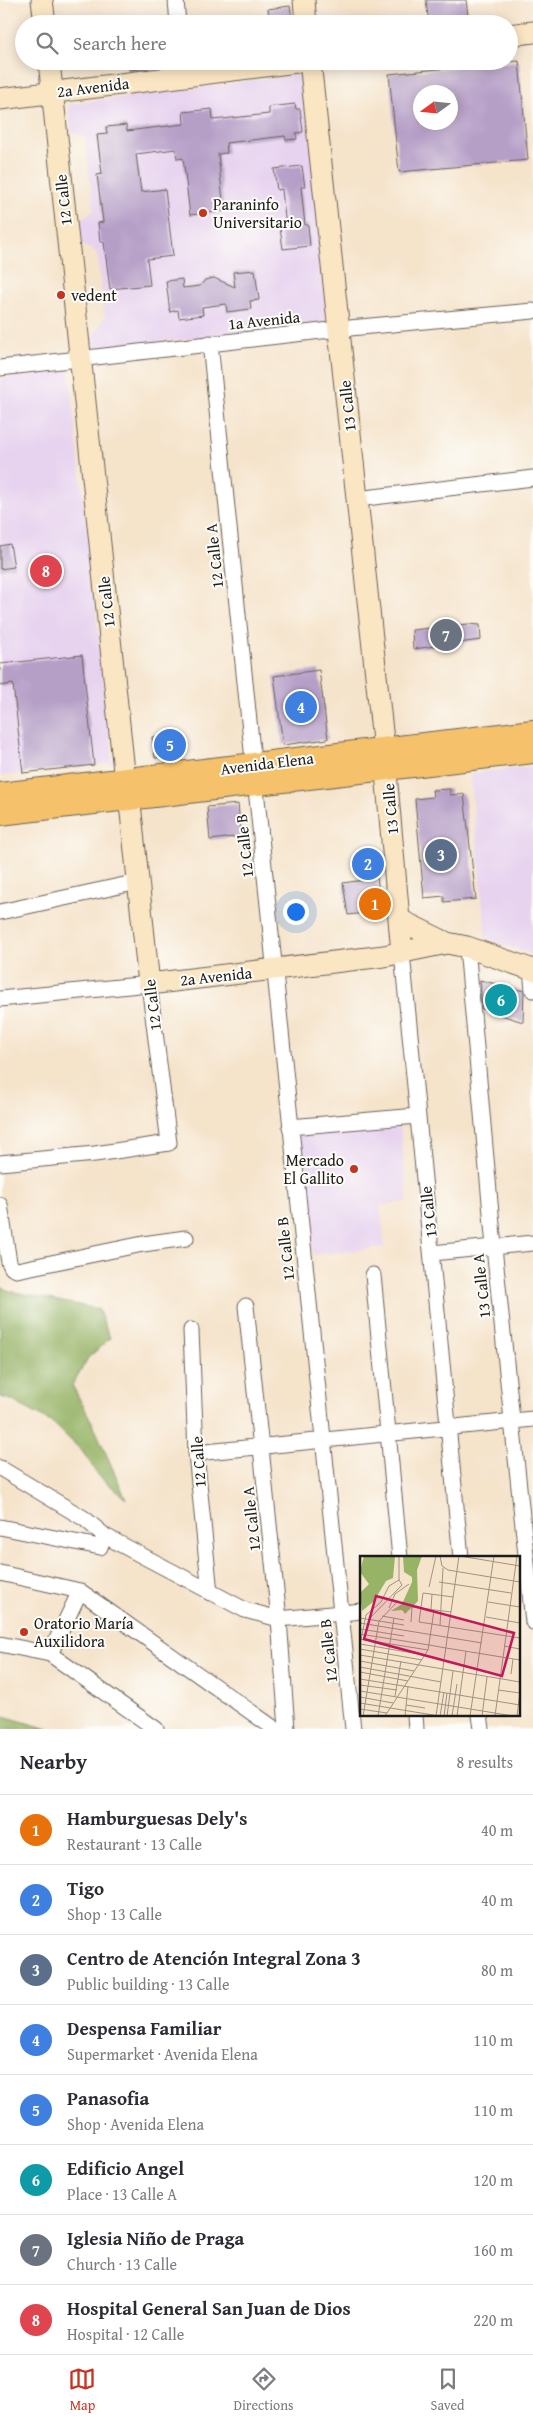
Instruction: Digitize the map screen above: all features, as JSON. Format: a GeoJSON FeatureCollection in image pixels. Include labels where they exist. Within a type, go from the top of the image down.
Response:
{"type":"FeatureCollection","features":[{"type":"Feature","properties":{"kind":"main road","name":"Avenida Elena"},"geometry":{"type":"LineString","coordinates":[[385,759],[533,732]]}},
{"type":"Feature","properties":{"kind":"main road","name":"Avenida Elena"},"geometry":{"type":"LineString","coordinates":[[0,812],[126,789],[385,759],[533,751]]}},
{"type":"Feature","properties":{"kind":"main road","name":"Avenida Elena"},"geometry":{"type":"LineString","coordinates":[[0,795],[126,789]]}},
{"type":"Feature","properties":{"kind":"street"},"geometry":{"type":"LineString","coordinates":[[42,0],[43,15]]}},
{"type":"Feature","properties":{"kind":"street"},"geometry":{"type":"LineString","coordinates":[[176,0],[177,15]]}},
{"type":"Feature","properties":{"kind":"street"},"geometry":{"type":"LineString","coordinates":[[304,0],[305,15]]}},
{"type":"Feature","properties":{"kind":"street"},"geometry":{"type":"LineString","coordinates":[[518,34],[533,32]]}},
{"type":"Feature","properties":{"kind":"street","name":"12 Calle"},"geometry":{"type":"LineString","coordinates":[[0,1163],[95,1154],[169,1143],[126,789],[49,70]]}},
{"type":"Feature","properties":{"kind":"street","name":"2a Avenida"},"geometry":{"type":"LineString","coordinates":[[0,98],[52,92],[176,70]]}},
{"type":"Feature","properties":{"kind":"street","name":"13 Calle"},"geometry":{"type":"LineString","coordinates":[[311,70],[385,759],[417,1116],[450,1428],[461,1556]]}},
{"type":"Feature","properties":{"kind":"street","name":"1a Avenida"},"geometry":{"type":"LineString","coordinates":[[0,368],[339,329],[533,312]]}},
{"type":"Feature","properties":{"kind":"street","name":"12 Calle A"},"geometry":{"type":"LineString","coordinates":[[210,343],[254,774]]}},
{"type":"Feature","properties":{"kind":"street"},"geometry":{"type":"LineString","coordinates":[[357,499],[533,478]]}},
{"type":"Feature","properties":{"kind":"street","name":"12 Calle B"},"geometry":{"type":"LineString","coordinates":[[254,774],[353,1729]]}},
{"type":"Feature","properties":{"kind":"street"},"geometry":{"type":"LineString","coordinates":[[0,912],[138,882]]}},
{"type":"Feature","properties":{"kind":"street"},"geometry":{"type":"LineString","coordinates":[[400,920],[532,976]]}},
{"type":"Feature","properties":{"kind":"street","name":"2a Avenida"},"geometry":{"type":"LineString","coordinates":[[0,999],[274,970],[457,945]]}},
{"type":"Feature","properties":{"kind":"street","name":"13 Calle A"},"geometry":{"type":"LineString","coordinates":[[457,945],[494,1247],[513,1421],[528,1594],[533,1622]]}},
{"type":"Feature","properties":{"kind":"street"},"geometry":{"type":"LineString","coordinates":[[290,1126],[417,1116]]}},
{"type":"Feature","properties":{"kind":"street"},"geometry":{"type":"LineString","coordinates":[[0,1205],[12,1268],[18,1270],[143,1244],[186,1238]]}},
{"type":"Feature","properties":{"kind":"street"},"geometry":{"type":"LineString","coordinates":[[432,1253],[533,1243]]}},
{"type":"Feature","properties":{"kind":"street"},"geometry":{"type":"LineString","coordinates":[[373,1275],[400,1556]]}},
{"type":"Feature","properties":{"kind":"street","name":"12 Calle A"},"geometry":{"type":"LineString","coordinates":[[246,1306],[279,1619],[287,1729]]}},
{"type":"Feature","properties":{"kind":"street","name":"12 Calle"},"geometry":{"type":"LineString","coordinates":[[191,1330],[196,1453],[210,1593]]}},
{"type":"Feature","properties":{"kind":"street"},"geometry":{"type":"LineString","coordinates":[[196,1453],[533,1419]]}},
{"type":"Feature","properties":{"kind":"street"},"geometry":{"type":"LineString","coordinates":[[0,1468],[86,1519],[105,1536],[245,1610],[279,1619],[360,1611]]}},
{"type":"Feature","properties":{"kind":"street"},"geometry":{"type":"LineString","coordinates":[[0,1527],[100,1547],[105,1536]]}},
{"type":"Feature","properties":{"kind":"street"},"geometry":{"type":"LineString","coordinates":[[0,1573],[80,1592],[275,1729]]}},
{"type":"Feature","properties":{"kind":"street"},"geometry":{"type":"LineString","coordinates":[[50,1654],[80,1592]]}},
{"type":"Feature","properties":{"kind":"street"},"geometry":{"type":"LineString","coordinates":[[0,1644],[50,1654],[156,1729]]}},
{"type":"Feature","properties":{"kind":"street"},"geometry":{"type":"LineString","coordinates":[[415,1716],[416,1729]]}},
{"type":"Feature","properties":{"kind":"street"},"geometry":{"type":"LineString","coordinates":[[480,1716],[482,1729]]}},
{"type":"Feature","properties":{"kind":"shaded area","name":"Paraninfo Universitario"},"geometry":{"type":"Polygon","coordinates":[[[303,74],[329,318],[326,322],[322,325],[91,349],[90,341],[105,318],[97,252],[80,244],[77,222],[94,210],[85,137],[71,132],[68,104],[303,74]]]}},
{"type":"Feature","properties":{"kind":"shaded area"},"geometry":{"type":"Polygon","coordinates":[[[69,371],[113,763],[0,776],[0,379],[69,371]]]}},
{"type":"Feature","properties":{"kind":"shaded area"},"geometry":{"type":"Polygon","coordinates":[[[533,766],[533,954],[486,939],[470,773],[533,766]]]}},
{"type":"Feature","properties":{"kind":"shaded area","name":"Mercado El Gallito"},"geometry":{"type":"Polygon","coordinates":[[[400,1127],[408,1201],[380,1206],[385,1247],[313,1255],[299,1136],[400,1127]]]}},
{"type":"Feature","properties":{"kind":"green space"},"geometry":{"type":"Polygon","coordinates":[[[0,1286],[9,1291],[98,1309],[110,1338],[88,1358],[72,1385],[93,1424],[126,1499],[99,1476],[82,1451],[53,1423],[11,1400],[0,1397],[0,1286]]]}},
{"type":"Feature","properties":{"kind":"green space"},"geometry":{"type":"Polygon","coordinates":[[[0,1715],[48,1729],[0,1729],[0,1715]]]}},
{"type":"Feature","properties":{"kind":"building"},"geometry":{"type":"Polygon","coordinates":[[[426,0],[466,0],[468,15],[428,15],[426,0]]]}},
{"type":"Feature","properties":{"kind":"building"},"geometry":{"type":"Polygon","coordinates":[[[290,6],[292,15],[269,15],[268,9],[290,6]]]}},
{"type":"Feature","properties":{"kind":"building"},"geometry":{"type":"Polygon","coordinates":[[[519,61],[528,160],[399,172],[389,74],[429,70],[518,70],[519,61]]]}},
{"type":"Feature","properties":{"kind":"building"},"geometry":{"type":"Polygon","coordinates":[[[295,104],[296,109],[300,109],[303,132],[296,133],[297,139],[286,140],[285,136],[226,143],[227,153],[218,154],[224,211],[190,215],[183,158],[177,159],[176,149],[136,154],[141,192],[165,189],[173,256],[147,259],[150,285],[110,289],[104,242],[100,242],[98,223],[103,222],[97,175],[102,174],[97,135],[107,134],[106,127],[126,125],[127,131],[184,124],[183,112],[212,109],[213,120],[269,114],[269,107],[295,104]]]}},
{"type":"Feature","properties":{"kind":"building"},"geometry":{"type":"Polygon","coordinates":[[[302,166],[305,187],[301,187],[305,225],[308,225],[310,246],[283,249],[280,228],[286,228],[282,189],[277,190],[274,169],[302,166]]]}},
{"type":"Feature","properties":{"kind":"building"},"geometry":{"type":"Polygon","coordinates":[[[255,270],[259,300],[250,301],[251,309],[227,312],[226,304],[202,307],[203,315],[179,318],[178,310],[170,312],[166,281],[182,279],[183,288],[200,286],[205,280],[214,278],[235,287],[233,272],[255,270]]]}},
{"type":"Feature","properties":{"kind":"building"},"geometry":{"type":"Polygon","coordinates":[[[10,544],[14,567],[0,569],[0,546],[10,544]]]}},
{"type":"Feature","properties":{"kind":"building"},"geometry":{"type":"Polygon","coordinates":[[[468,624],[480,625],[481,640],[413,649],[412,630],[468,624]]]}},
{"type":"Feature","properties":{"kind":"building"},"geometry":{"type":"Polygon","coordinates":[[[82,655],[94,765],[23,773],[13,684],[0,686],[0,664],[82,655]]]}},
{"type":"Feature","properties":{"kind":"building"},"geometry":{"type":"Polygon","coordinates":[[[319,670],[328,739],[283,745],[274,676],[319,670]]]}},
{"type":"Feature","properties":{"kind":"building"},"geometry":{"type":"Polygon","coordinates":[[[175,734],[178,754],[155,758],[152,737],[175,734]]]}},
{"type":"Feature","properties":{"kind":"building"},"geometry":{"type":"Polygon","coordinates":[[[450,789],[450,795],[464,794],[476,899],[444,902],[444,896],[424,898],[415,799],[433,797],[432,790],[450,789]]]}},
{"type":"Feature","properties":{"kind":"building"},"geometry":{"type":"Polygon","coordinates":[[[238,804],[241,836],[210,840],[207,807],[238,804]]]}},
{"type":"Feature","properties":{"kind":"building"},"geometry":{"type":"Polygon","coordinates":[[[374,858],[382,911],[348,915],[343,883],[364,880],[361,860],[374,858]]]}},
{"type":"Feature","properties":{"kind":"building"},"geometry":{"type":"Polygon","coordinates":[[[480,980],[524,991],[523,1022],[482,1009],[480,980]]]}},
{"type":"Feature","properties":{"kind":"place","name":"Paraninfo Universitario"},"geometry":{"type":"Point","coordinates":[203,213]}},
{"type":"Feature","properties":{"kind":"place","name":"vedent"},"geometry":{"type":"Point","coordinates":[61,295]}},
{"type":"Feature","properties":{"kind":"place","name":"Hospital General San Juan de Dios"},"geometry":{"type":"Point","coordinates":[46,571]}},
{"type":"Feature","properties":{"kind":"place","name":"Iglesia Niño de Praga"},"geometry":{"type":"Point","coordinates":[446,635]}},
{"type":"Feature","properties":{"kind":"place","name":"Despensa Familiar"},"geometry":{"type":"Point","coordinates":[301,707]}},
{"type":"Feature","properties":{"kind":"place","name":"Panasofia"},"geometry":{"type":"Point","coordinates":[170,745]}},
{"type":"Feature","properties":{"kind":"place","name":"Centro de Atención Integral Zona 3"},"geometry":{"type":"Point","coordinates":[441,855]}},
{"type":"Feature","properties":{"kind":"place","name":"Tigo"},"geometry":{"type":"Point","coordinates":[368,864]}},
{"type":"Feature","properties":{"kind":"place","name":"Hamburguesas Dely's"},"geometry":{"type":"Point","coordinates":[375,904]}},
{"type":"Feature","properties":{"kind":"place","name":"Edificio Angel"},"geometry":{"type":"Point","coordinates":[501,1000]}},
{"type":"Feature","properties":{"kind":"place","name":"Mercado El Gallito"},"geometry":{"type":"Point","coordinates":[354,1169]}},
{"type":"Feature","properties":{"kind":"place","name":"Oratorio María Auxilidora"},"geometry":{"type":"Point","coordinates":[24,1632]}}]}
